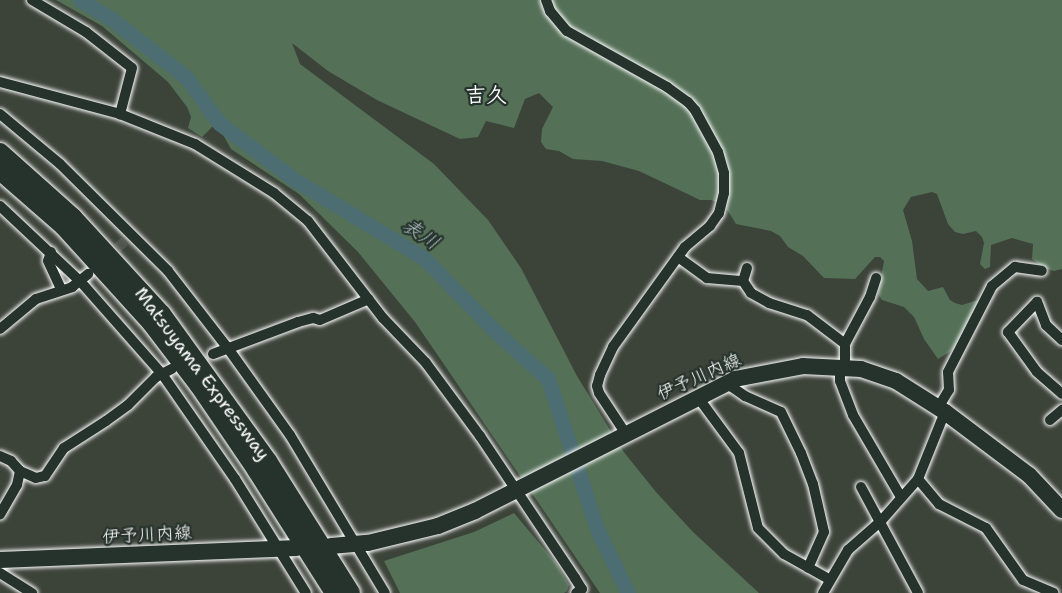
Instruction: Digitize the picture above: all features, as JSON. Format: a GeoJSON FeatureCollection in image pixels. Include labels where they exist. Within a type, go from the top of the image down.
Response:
{"type":"FeatureCollection","features":[{"type":"Feature","properties":{"kind":"highway","name":"Matsuyama Expressway"},"geometry":{"type":"LineString","coordinates":[[0,152],[72,217],[162,314],[268,461],[351,593]]}},
{"type":"Feature","properties":{"kind":"highway","name":"Matsuyama Expressway"},"geometry":{"type":"LineString","coordinates":[[0,171],[63,226],[151,323],[200,386],[334,593]]}},
{"type":"Feature","properties":{"kind":"main road","name":"伊予川内線"},"geometry":{"type":"LineString","coordinates":[[331,546],[404,536],[438,526],[519,489],[729,381],[789,367],[842,366],[871,370],[888,377],[941,410],[1029,476],[1061,508]]}},
{"type":"Feature","properties":{"kind":"main road","name":"伊予川内線"},"geometry":{"type":"LineString","coordinates":[[0,560],[288,548]]}},
{"type":"Feature","properties":{"kind":"street"},"geometry":{"type":"LineString","coordinates":[[32,0],[86,32],[132,68],[120,114]]}},
{"type":"Feature","properties":{"kind":"street"},"geometry":{"type":"LineString","coordinates":[[546,0],[550,11],[567,31],[667,87],[688,102],[718,152],[723,173],[724,193],[719,213],[710,226],[685,247],[613,347],[599,379],[597,386],[602,398],[623,435]]}},
{"type":"Feature","properties":{"kind":"street"},"geometry":{"type":"LineString","coordinates":[[0,82],[120,114],[214,154],[282,199],[308,221],[369,299],[426,363],[519,489],[581,592]]}},
{"type":"Feature","properties":{"kind":"street"},"geometry":{"type":"LineString","coordinates":[[0,114],[60,164],[128,238],[168,271],[228,347],[290,435],[385,593]]}},
{"type":"Feature","properties":{"kind":"street"},"geometry":{"type":"LineString","coordinates":[[0,206],[84,278],[162,374],[288,548],[306,593]]}},
{"type":"Feature","properties":{"kind":"street"},"geometry":{"type":"LineString","coordinates":[[51,252],[48,261],[61,289]]}},
{"type":"Feature","properties":{"kind":"street"},"geometry":{"type":"LineString","coordinates":[[678,257],[707,278],[743,281]]}},
{"type":"Feature","properties":{"kind":"street"},"geometry":{"type":"LineString","coordinates":[[823,593],[829,579],[849,550],[880,521],[918,479],[949,390],[948,372],[992,286],[1015,267],[1042,271]]}},
{"type":"Feature","properties":{"kind":"street"},"geometry":{"type":"LineString","coordinates":[[743,281],[747,268]]}},
{"type":"Feature","properties":{"kind":"street"},"geometry":{"type":"LineString","coordinates":[[0,329],[36,298],[84,278]]}},
{"type":"Feature","properties":{"kind":"street"},"geometry":{"type":"LineString","coordinates":[[876,278],[870,297],[845,344],[840,381],[853,415],[901,497]]}},
{"type":"Feature","properties":{"kind":"street"},"geometry":{"type":"LineString","coordinates":[[743,281],[751,293],[769,303],[807,315],[845,344]]}},
{"type":"Feature","properties":{"kind":"street"},"geometry":{"type":"LineString","coordinates":[[213,354],[298,322],[313,318],[320,320],[369,299]]}},
{"type":"Feature","properties":{"kind":"street"},"geometry":{"type":"LineString","coordinates":[[1062,340],[1046,325],[1037,302],[1008,332],[1037,372],[1062,394]]}},
{"type":"Feature","properties":{"kind":"street"},"geometry":{"type":"LineString","coordinates":[[0,456],[11,461],[20,471],[36,478],[45,477],[64,448],[83,438],[121,411],[162,374],[172,369]]}},
{"type":"Feature","properties":{"kind":"street"},"geometry":{"type":"LineString","coordinates":[[729,381],[732,387],[745,396],[781,412],[801,453],[813,484],[824,532],[808,568]]}},
{"type":"Feature","properties":{"kind":"street"},"geometry":{"type":"LineString","coordinates":[[698,396],[739,453],[758,528],[784,554],[829,579]]}},
{"type":"Feature","properties":{"kind":"street"},"geometry":{"type":"LineString","coordinates":[[1050,420],[1062,410]]}},
{"type":"Feature","properties":{"kind":"street"},"geometry":{"type":"LineString","coordinates":[[0,516],[17,484],[20,471]]}},
{"type":"Feature","properties":{"kind":"street"},"geometry":{"type":"LineString","coordinates":[[918,479],[939,504],[986,528],[1023,579],[1053,593]]}},
{"type":"Feature","properties":{"kind":"street"},"geometry":{"type":"LineString","coordinates":[[861,487],[918,593]]}},
{"type":"Feature","properties":{"kind":"street"},"geometry":{"type":"LineString","coordinates":[[0,573],[32,593]]}},
{"type":"Feature","properties":{"kind":"green space"},"geometry":{"type":"Polygon","coordinates":[[[56,0],[1062,0],[1062,269],[1054,271],[1044,268],[1032,259],[1033,244],[1012,238],[991,245],[990,267],[985,269],[980,264],[984,243],[976,231],[963,234],[955,232],[948,224],[937,194],[932,192],[911,197],[903,210],[912,241],[917,279],[928,291],[943,287],[950,300],[955,303],[962,305],[978,300],[980,303],[956,348],[938,359],[924,339],[914,317],[904,307],[882,300],[878,294],[884,261],[880,257],[875,257],[855,279],[824,278],[803,256],[788,247],[780,236],[771,231],[736,224],[724,205],[711,200],[700,200],[639,171],[602,161],[573,159],[559,151],[546,149],[541,142],[542,129],[553,107],[539,93],[525,99],[514,128],[486,121],[478,137],[460,139],[377,100],[328,71],[292,43],[300,64],[434,164],[488,220],[521,268],[577,376],[623,451],[656,492],[693,532],[759,593],[600,593],[415,322],[358,252],[299,194],[231,149],[222,133],[213,126],[202,137],[188,128],[191,117],[187,107],[168,82],[102,26],[56,0]]]}},
{"type":"Feature","properties":{"kind":"green space"},"geometry":{"type":"Polygon","coordinates":[[[514,513],[556,563],[569,585],[567,591],[564,593],[400,593],[384,561],[474,532],[514,513]]]}},
{"type":"Feature","properties":{"kind":"waterway","name":"表川"},"geometry":{"type":"LineString","coordinates":[[80,0],[113,20],[187,78],[219,123],[295,180],[424,258],[496,332],[548,379],[597,529],[628,593]]}},
{"type":"Feature","properties":{"kind":"tunnel"},"geometry":{"type":"LineString","coordinates":[[106,258],[125,241]]}},
{"type":"Feature","properties":{"kind":"district","name":"吉久"},"geometry":{"type":"Point","coordinates":[486,95]}}]}
